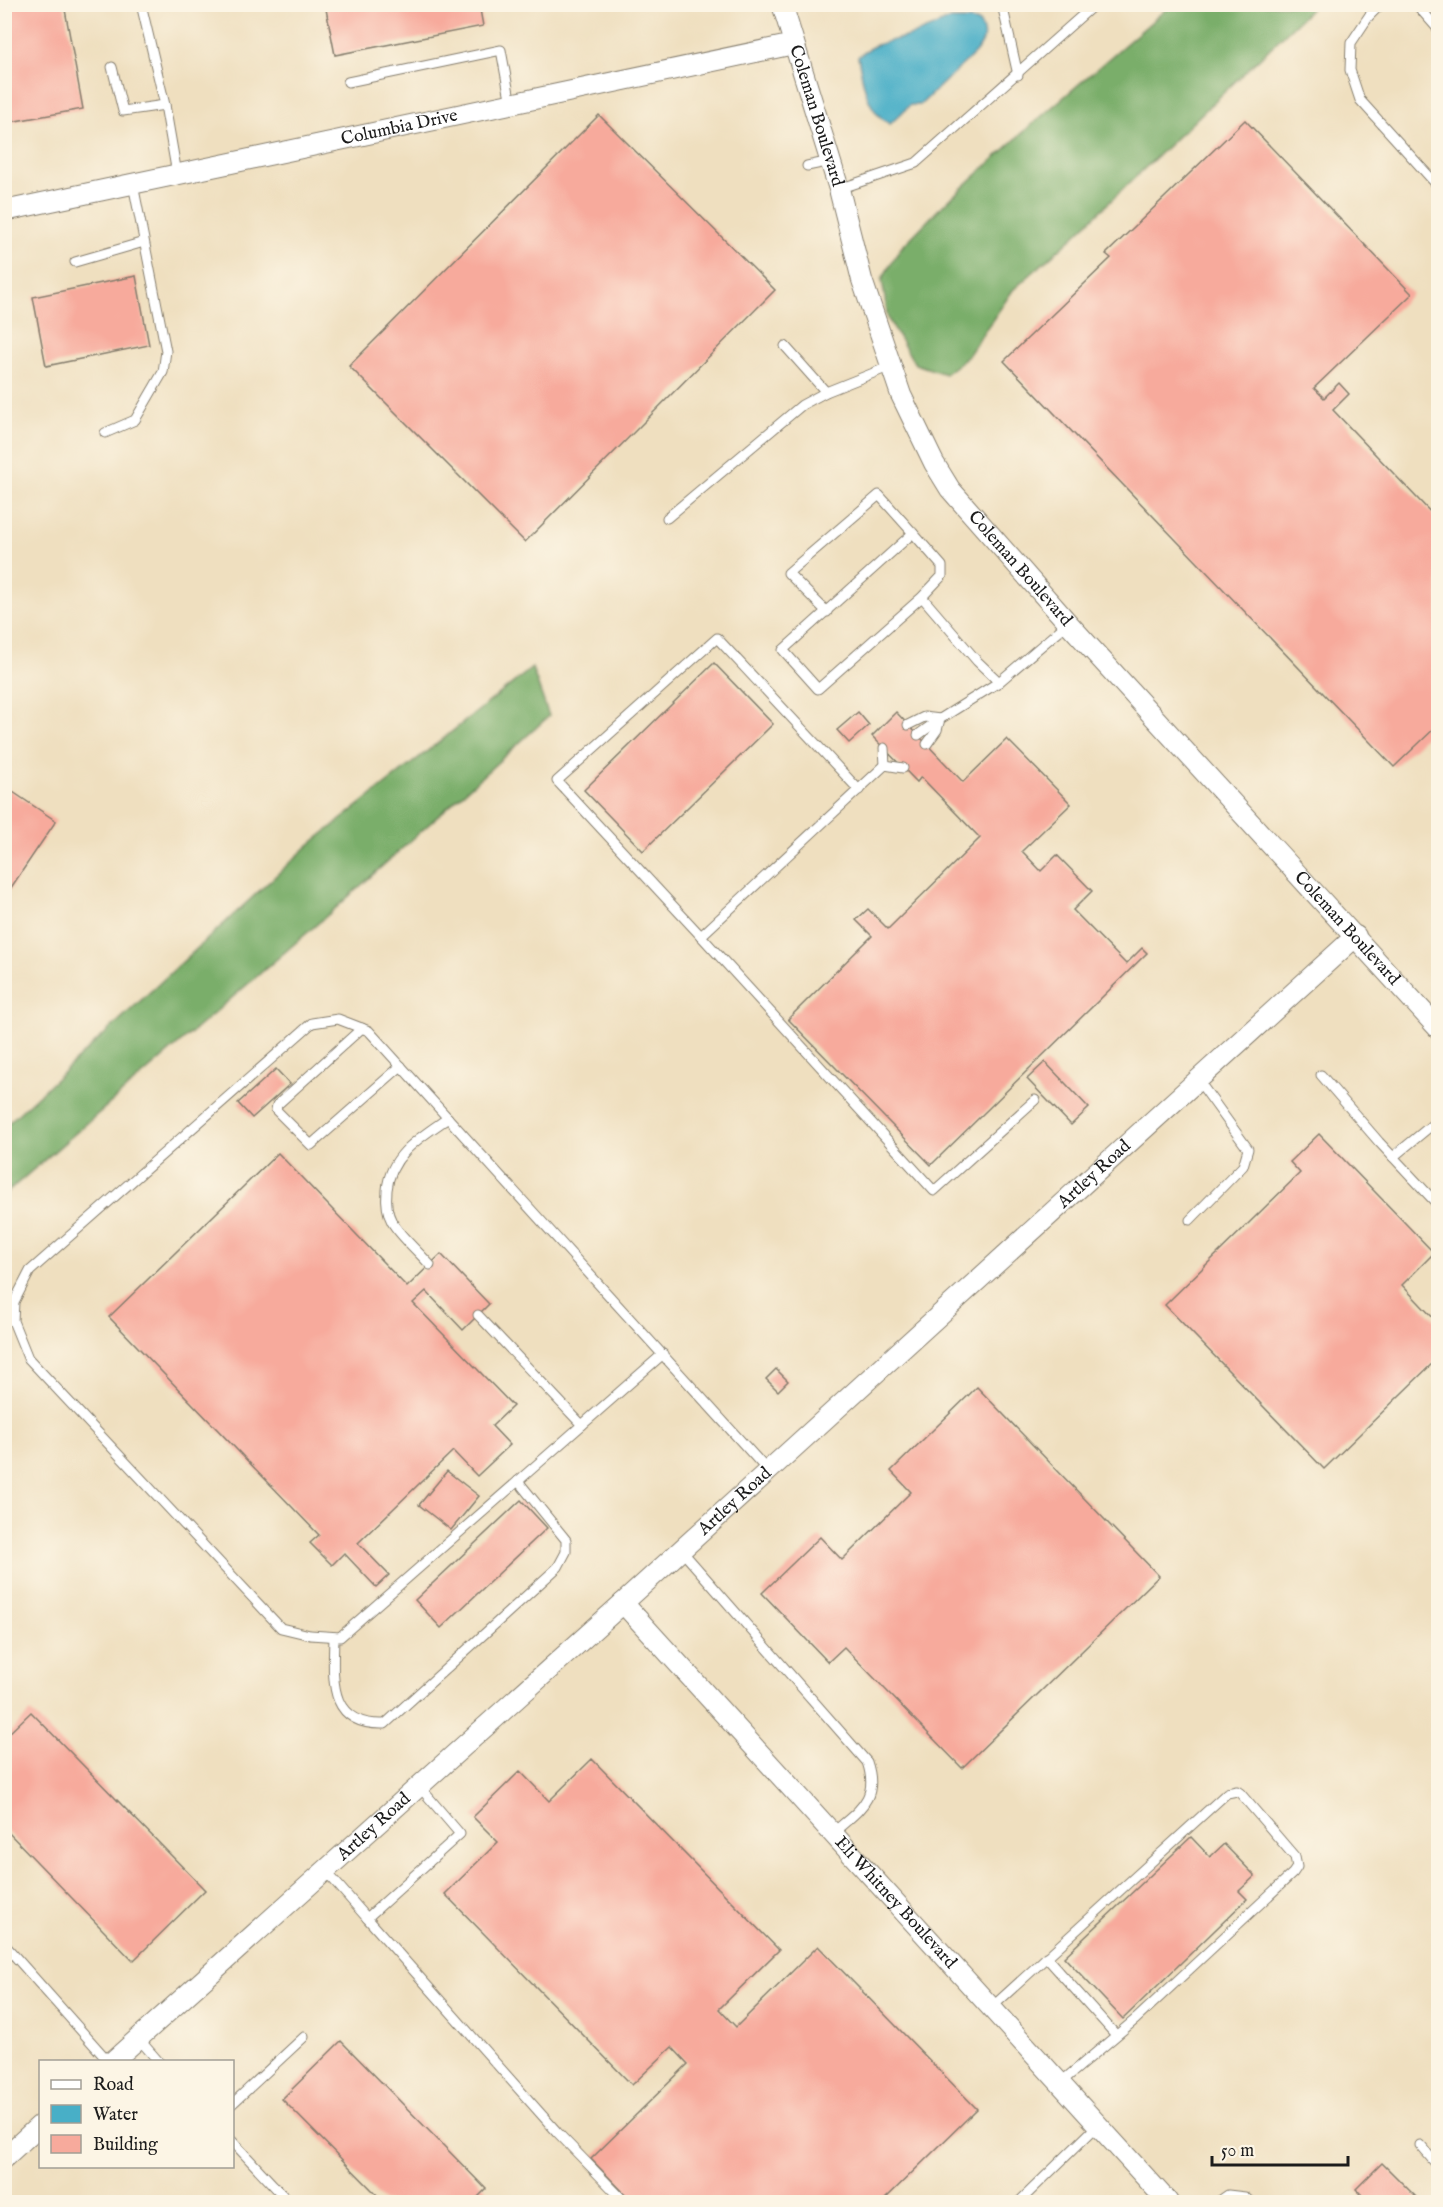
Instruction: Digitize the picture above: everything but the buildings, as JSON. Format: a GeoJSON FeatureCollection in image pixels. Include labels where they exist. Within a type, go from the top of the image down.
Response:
{"type":"FeatureCollection","features":[{"type":"Feature","properties":{"kind":"street","name":"Coleman Boulevard"},"geometry":{"type":"LineString","coordinates":[[782,4],[831,161],[862,280],[901,395],[934,463],[950,489],[1068,623],[1438,1028]]}},
{"type":"Feature","properties":{"kind":"street","name":"Columbia Drive"},"geometry":{"type":"LineString","coordinates":[[4,211],[794,44]]}},
{"type":"Feature","properties":{"kind":"street","name":"Artley Road"},"geometry":{"type":"LineString","coordinates":[[111,2060],[623,1603],[1356,936]]}},
{"type":"Feature","properties":{"kind":"street","name":"Eli Whitney Boulevard"},"geometry":{"type":"LineString","coordinates":[[623,1603],[1168,2202]]}},
{"type":"Feature","properties":{"kind":"street"},"geometry":{"type":"LineString","coordinates":[[4,2158],[39,2126]]}},
{"type":"Feature","properties":{"kind":"lane"},"geometry":{"type":"LineString","coordinates":[[141,4],[165,105],[177,174]]}},
{"type":"Feature","properties":{"kind":"lane"},"geometry":{"type":"LineString","coordinates":[[1002,4],[1017,75]]}},
{"type":"Feature","properties":{"kind":"lane"},"geometry":{"type":"LineString","coordinates":[[839,189],[916,164],[1095,4]]}},
{"type":"Feature","properties":{"kind":"lane"},"geometry":{"type":"LineString","coordinates":[[1381,4],[1369,16],[1352,43],[1350,70],[1360,100],[1438,186]]}},
{"type":"Feature","properties":{"kind":"lane"},"geometry":{"type":"LineString","coordinates":[[1416,4],[1437,23]]}},
{"type":"Feature","properties":{"kind":"lane"},"geometry":{"type":"LineString","coordinates":[[348,82],[501,50],[511,104]]}},
{"type":"Feature","properties":{"kind":"lane"},"geometry":{"type":"LineString","coordinates":[[112,67],[123,111],[165,105]]}},
{"type":"Feature","properties":{"kind":"lane"},"geometry":{"type":"LineString","coordinates":[[807,166],[831,161]]}},
{"type":"Feature","properties":{"kind":"lane"},"geometry":{"type":"LineString","coordinates":[[105,433],[135,420],[163,372],[166,351],[133,184]]}},
{"type":"Feature","properties":{"kind":"lane"},"geometry":{"type":"LineString","coordinates":[[75,262],[144,242]]}},
{"type":"Feature","properties":{"kind":"lane"},"geometry":{"type":"LineString","coordinates":[[785,346],[826,392]]}},
{"type":"Feature","properties":{"kind":"lane"},"geometry":{"type":"LineString","coordinates":[[667,518],[802,405],[826,392],[891,366]]}},
{"type":"Feature","properties":{"kind":"lane"},"geometry":{"type":"LineString","coordinates":[[826,612],[788,573],[879,495],[913,533],[942,566],[942,576],[922,597],[818,689],[783,650],[826,612],[913,533]]}},
{"type":"Feature","properties":{"kind":"lane"},"geometry":{"type":"LineString","coordinates":[[922,597],[977,661],[999,682]]}},
{"type":"Feature","properties":{"kind":"lane"},"geometry":{"type":"LineString","coordinates":[[918,735],[999,682],[1068,623]]}},
{"type":"Feature","properties":{"kind":"lane"},"geometry":{"type":"LineString","coordinates":[[859,790],[717,638],[557,781],[934,1191],[1035,1100]]}},
{"type":"Feature","properties":{"kind":"lane"},"geometry":{"type":"LineString","coordinates":[[908,725],[924,717],[940,719]]}},
{"type":"Feature","properties":{"kind":"lane"},"geometry":{"type":"LineString","coordinates":[[927,744],[937,730],[940,719]]}},
{"type":"Feature","properties":{"kind":"lane"},"geometry":{"type":"LineString","coordinates":[[884,748],[885,765]]}},
{"type":"Feature","properties":{"kind":"lane"},"geometry":{"type":"LineString","coordinates":[[701,936],[893,757]]}},
{"type":"Feature","properties":{"kind":"lane"},"geometry":{"type":"LineString","coordinates":[[885,765],[903,768]]}},
{"type":"Feature","properties":{"kind":"lane"},"geometry":{"type":"LineString","coordinates":[[663,1354],[340,1637],[334,1637],[310,1635],[281,1628],[252,1599],[28,1358],[13,1321],[14,1302],[30,1271],[312,1023],[338,1019],[369,1030],[663,1354],[768,1471]]}},
{"type":"Feature","properties":{"kind":"lane"},"geometry":{"type":"LineString","coordinates":[[362,1028],[277,1105],[276,1110],[311,1145],[401,1066]]}},
{"type":"Feature","properties":{"kind":"lane"},"geometry":{"type":"LineString","coordinates":[[1321,1075],[1438,1205]]}},
{"type":"Feature","properties":{"kind":"lane"},"geometry":{"type":"LineString","coordinates":[[1190,1220],[1243,1166],[1248,1149],[1197,1080]]}},
{"type":"Feature","properties":{"kind":"lane"},"geometry":{"type":"LineString","coordinates":[[430,1264],[391,1222],[386,1200],[387,1180],[393,1164],[409,1145],[448,1118]]}},
{"type":"Feature","properties":{"kind":"lane"},"geometry":{"type":"LineString","coordinates":[[1393,1157],[1437,1123]]}},
{"type":"Feature","properties":{"kind":"lane"},"geometry":{"type":"LineString","coordinates":[[478,1315],[582,1425]]}},
{"type":"Feature","properties":{"kind":"lane"},"geometry":{"type":"LineString","coordinates":[[334,1637],[333,1684],[341,1707],[354,1719],[372,1725],[385,1724],[558,1567],[567,1552],[566,1540],[518,1481]]}},
{"type":"Feature","properties":{"kind":"lane"},"geometry":{"type":"LineString","coordinates":[[681,1550],[867,1762],[873,1778],[872,1792],[862,1807],[833,1833]]}},
{"type":"Feature","properties":{"kind":"lane"},"geometry":{"type":"LineString","coordinates":[[367,1918],[460,1834],[419,1786]]}},
{"type":"Feature","properties":{"kind":"lane"},"geometry":{"type":"LineString","coordinates":[[991,2008],[1227,1793],[1240,1792],[1295,1857],[1297,1867],[1116,2036],[1060,2083]]}},
{"type":"Feature","properties":{"kind":"lane"},"geometry":{"type":"LineString","coordinates":[[325,1870],[557,2132],[624,2202]]}},
{"type":"Feature","properties":{"kind":"lane"},"geometry":{"type":"LineString","coordinates":[[4,1944],[109,2060]]}},
{"type":"Feature","properties":{"kind":"lane"},"geometry":{"type":"LineString","coordinates":[[1046,1957],[1116,2036]]}},
{"type":"Feature","properties":{"kind":"lane"},"geometry":{"type":"LineString","coordinates":[[234,2102],[304,2037]]}},
{"type":"Feature","properties":{"kind":"lane"},"geometry":{"type":"LineString","coordinates":[[138,2038],[158,2060]]}},
{"type":"Feature","properties":{"kind":"lane"},"geometry":{"type":"LineString","coordinates":[[1019,2202],[1098,2125]]}},
{"type":"Feature","properties":{"kind":"lane"},"geometry":{"type":"LineString","coordinates":[[234,2143],[290,2202]]}},
{"type":"Feature","properties":{"kind":"lane"},"geometry":{"type":"LineString","coordinates":[[1420,2145],[1438,2166]]}},
{"type":"Feature","properties":{"kind":"lane"},"geometry":{"type":"LineString","coordinates":[[1218,2202],[1227,2194],[1245,2197],[1250,2202]]}},
{"type":"Feature","properties":{"kind":"green space"},"geometry":{"type":"Polygon","coordinates":[[[1171,5],[1315,5],[1073,237],[1013,290],[967,357],[945,374],[915,364],[888,319],[882,279],[900,249],[939,209],[1029,127],[1171,5]]]}},
{"type":"Feature","properties":{"kind":"green space"},"geometry":{"type":"Polygon","coordinates":[[[532,668],[549,716],[337,907],[5,1194],[5,1126],[309,845],[532,668]]]}},
{"type":"Feature","properties":{"kind":"water"},"geometry":{"type":"Polygon","coordinates":[[[949,20],[979,22],[984,35],[981,45],[920,105],[910,105],[890,124],[882,119],[871,104],[864,86],[858,57],[876,45],[914,34],[949,20]]]}}]}
